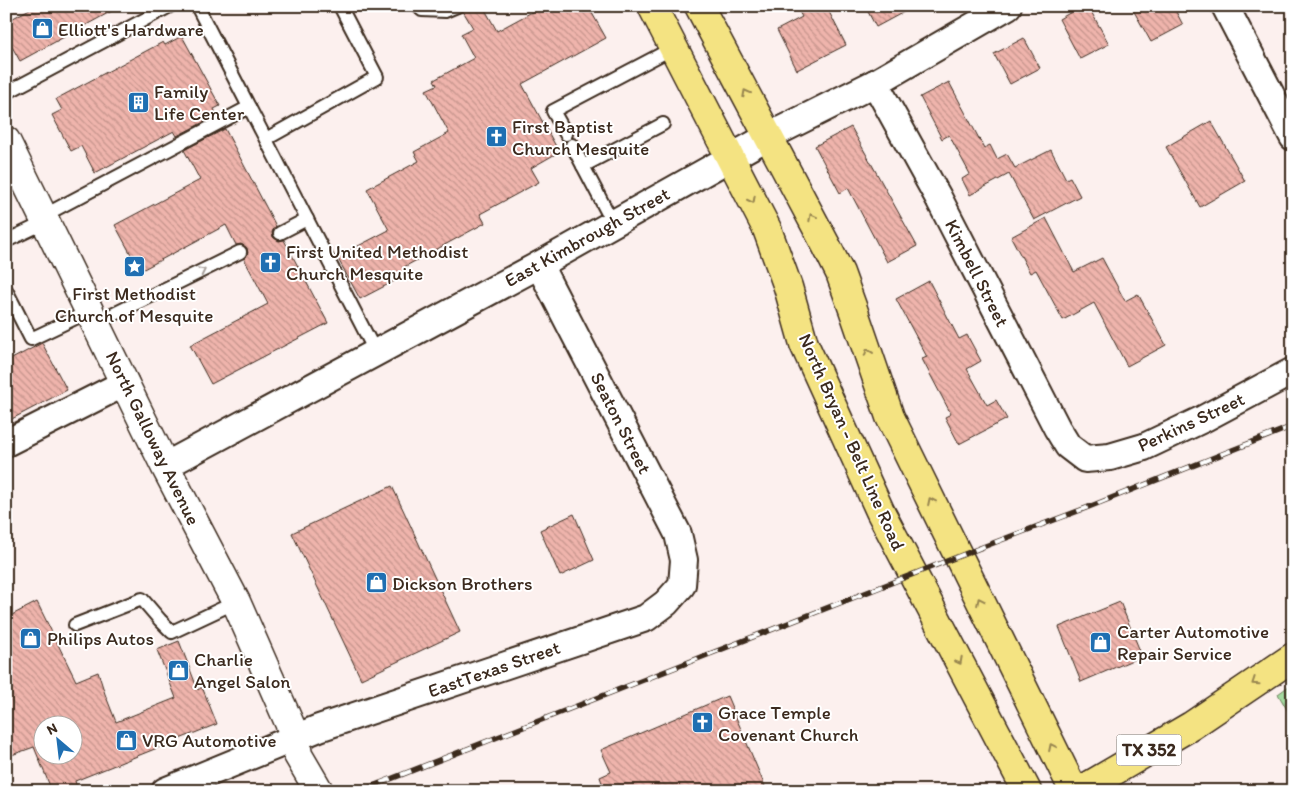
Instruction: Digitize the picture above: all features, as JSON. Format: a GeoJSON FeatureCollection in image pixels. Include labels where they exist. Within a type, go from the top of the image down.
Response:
{"type":"FeatureCollection","features":[{"type":"Feature","properties":{"kind":"main road","name":"North Bryan - Belt Line Road"},"geometry":{"type":"LineString","coordinates":[[652,6],[767,229],[788,287],[804,344],[880,511],[1027,791]]}},
{"type":"Feature","properties":{"kind":"main road"},"geometry":{"type":"LineString","coordinates":[[699,6],[840,273],[890,417],[1074,791]]}},
{"type":"Feature","properties":{"kind":"main road","name":"North Galloway Avenue"},"geometry":{"type":"LineString","coordinates":[[7,143],[165,466],[236,602],[295,736],[298,755],[319,791]]}},
{"type":"Feature","properties":{"kind":"main road","name":"TX 352"},"geometry":{"type":"LineString","coordinates":[[1080,791],[1191,726],[1293,657]]}},
{"type":"Feature","properties":{"kind":"main road","name":"North Galloway Avenue"},"geometry":{"type":"LineString","coordinates":[[295,736],[310,747],[337,791]]}},
{"type":"Feature","properties":{"kind":"street","name":"East Kimbrough Street"},"geometry":{"type":"LineString","coordinates":[[165,466],[539,265],[768,136],[875,83],[1008,6]]}},
{"type":"Feature","properties":{"kind":"street"},"geometry":{"type":"LineString","coordinates":[[1225,6],[1293,137]]}},
{"type":"Feature","properties":{"kind":"street","name":"Kimbell Street"},"geometry":{"type":"LineString","coordinates":[[875,83],[938,197],[1057,428],[1068,446],[1085,459]]}},
{"type":"Feature","properties":{"kind":"street","name":"Seaton Street"},"geometry":{"type":"LineString","coordinates":[[539,265],[678,534],[684,560],[682,585]]}},
{"type":"Feature","properties":{"kind":"street","name":"Perkins Street"},"geometry":{"type":"LineString","coordinates":[[1085,459],[1110,457],[1144,447],[1203,419],[1293,371]]}},
{"type":"Feature","properties":{"kind":"street"},"geometry":{"type":"LineString","coordinates":[[6,443],[125,383]]}},
{"type":"Feature","properties":{"kind":"street","name":"EastTexas Street"},"geometry":{"type":"LineString","coordinates":[[165,791],[295,736],[646,618],[666,603],[682,585]]}},
{"type":"Feature","properties":{"kind":"lane"},"geometry":{"type":"LineString","coordinates":[[6,93],[170,6]]}},
{"type":"Feature","properties":{"kind":"lane"},"geometry":{"type":"LineString","coordinates":[[197,6],[376,353]]}},
{"type":"Feature","properties":{"kind":"lane"},"geometry":{"type":"LineString","coordinates":[[266,139],[377,77],[340,6]]}},
{"type":"Feature","properties":{"kind":"lane"},"geometry":{"type":"LineString","coordinates":[[418,6],[422,10],[445,11],[457,6]]}},
{"type":"Feature","properties":{"kind":"lane"},"geometry":{"type":"LineString","coordinates":[[566,134],[552,110],[674,48]]}},
{"type":"Feature","properties":{"kind":"lane"},"geometry":{"type":"LineString","coordinates":[[6,241],[249,107]]}},
{"type":"Feature","properties":{"kind":"lane"},"geometry":{"type":"LineString","coordinates":[[584,166],[663,124]]}},
{"type":"Feature","properties":{"kind":"lane"},"geometry":{"type":"LineString","coordinates":[[572,145],[613,223]]}},
{"type":"Feature","properties":{"kind":"lane"},"geometry":{"type":"LineString","coordinates":[[280,233],[307,219]]}},
{"type":"Feature","properties":{"kind":"lane"},"geometry":{"type":"LineString","coordinates":[[6,290],[31,339],[93,317],[240,252]]}},
{"type":"Feature","properties":{"kind":"lane"},"geometry":{"type":"LineString","coordinates":[[75,624],[142,599],[172,632],[236,602]]}},
{"type":"Feature","properties":{"kind":"green space"},"geometry":{"type":"Polygon","coordinates":[[[1293,683],[1293,720],[1278,694],[1293,683]]]}},
{"type":"Feature","properties":{"kind":"building","name":"Elliott's Hardware"},"geometry":{"type":"Polygon","coordinates":[[[35,6],[121,6],[20,61],[6,36],[6,22],[35,6]]]}},
{"type":"Feature","properties":{"kind":"building","name":"First Baptist Church Mesquite"},"geometry":{"type":"Polygon","coordinates":[[[465,6],[483,6],[497,31],[543,6],[588,6],[606,38],[522,84],[559,152],[531,168],[539,182],[480,214],[485,223],[404,267],[408,274],[360,299],[337,257],[389,230],[367,189],[419,161],[414,152],[449,133],[426,90],[437,85],[434,80],[474,58],[461,34],[473,28],[463,11],[465,6]]]}},
{"type":"Feature","properties":{"kind":"building"},"geometry":{"type":"Polygon","coordinates":[[[796,6],[826,6],[846,45],[797,70],[777,30],[802,17],[796,6]]]}},
{"type":"Feature","properties":{"kind":"building"},"geometry":{"type":"Polygon","coordinates":[[[865,6],[915,6],[876,27],[865,6]]]}},
{"type":"Feature","properties":{"kind":"building"},"geometry":{"type":"Polygon","coordinates":[[[1082,6],[1088,6],[1109,44],[1080,59],[1059,19],[1082,6]]]}},
{"type":"Feature","properties":{"kind":"building"},"geometry":{"type":"Polygon","coordinates":[[[1131,6],[1173,6],[1183,25],[1151,42],[1131,6]]]}},
{"type":"Feature","properties":{"kind":"building","name":"Family Life Center"},"geometry":{"type":"Polygon","coordinates":[[[182,36],[220,106],[214,109],[217,115],[177,136],[174,131],[95,173],[81,146],[71,151],[52,115],[62,110],[56,99],[163,42],[165,45],[182,36]]]}},
{"type":"Feature","properties":{"kind":"building"},"geometry":{"type":"Polygon","coordinates":[[[1024,38],[1040,68],[1010,84],[994,54],[1024,38]]]}},
{"type":"Feature","properties":{"kind":"building"},"geometry":{"type":"Polygon","coordinates":[[[949,82],[984,148],[990,145],[997,159],[1007,154],[1015,168],[1051,150],[1066,179],[1070,177],[1080,196],[1034,220],[1009,174],[970,195],[962,179],[970,174],[949,135],[942,139],[920,97],[949,82]]]}},
{"type":"Feature","properties":{"kind":"building"},"geometry":{"type":"Polygon","coordinates":[[[1211,121],[1245,181],[1200,207],[1166,147],[1211,121]]]}},
{"type":"Feature","properties":{"kind":"building"},"geometry":{"type":"Polygon","coordinates":[[[851,127],[917,246],[887,262],[848,188],[840,193],[815,146],[851,127]]]}},
{"type":"Feature","properties":{"kind":"building","name":"First United Methodist Church Mesquite"},"geometry":{"type":"Polygon","coordinates":[[[225,129],[276,226],[272,232],[273,237],[279,241],[284,240],[328,323],[211,384],[190,345],[268,304],[244,259],[248,253],[247,248],[241,244],[236,245],[226,225],[140,271],[115,225],[200,180],[184,150],[225,129]]]}},
{"type":"Feature","properties":{"kind":"building"},"geometry":{"type":"Polygon","coordinates":[[[1046,218],[1074,272],[1102,258],[1125,301],[1138,294],[1166,345],[1127,366],[1094,303],[1063,320],[1036,270],[1030,273],[1011,237],[1046,218]]]}},
{"type":"Feature","properties":{"kind":"building"},"geometry":{"type":"Polygon","coordinates":[[[929,281],[959,339],[967,335],[981,361],[967,369],[987,405],[996,400],[1007,419],[959,444],[945,417],[951,414],[922,359],[927,357],[896,299],[929,281]]]}},
{"type":"Feature","properties":{"kind":"building"},"geometry":{"type":"Polygon","coordinates":[[[42,343],[67,390],[6,422],[6,362],[42,343]]]}},
{"type":"Feature","properties":{"kind":"building","name":"Dickson Brothers"},"geometry":{"type":"Polygon","coordinates":[[[392,486],[460,632],[361,679],[292,533],[392,486]]]}},
{"type":"Feature","properties":{"kind":"building"},"geometry":{"type":"Polygon","coordinates":[[[574,514],[594,560],[560,576],[540,530],[574,514]]]}},
{"type":"Feature","properties":{"kind":"building"},"geometry":{"type":"Polygon","coordinates":[[[37,602],[76,681],[98,672],[116,722],[176,698],[157,650],[179,641],[198,690],[202,687],[217,724],[75,781],[78,791],[52,791],[41,764],[82,764],[82,714],[32,714],[32,748],[6,757],[6,618],[37,602]]]}},
{"type":"Feature","properties":{"kind":"building","name":"Carter Automotive Repair Service"},"geometry":{"type":"Polygon","coordinates":[[[1120,602],[1142,656],[1081,682],[1059,627],[1120,602]]]}},
{"type":"Feature","properties":{"kind":"building","name":"Grace Temple Covenant Church"},"geometry":{"type":"Polygon","coordinates":[[[727,696],[767,791],[605,791],[600,777],[611,772],[601,750],[727,696]]]}},
{"type":"Feature","properties":{"kind":"railway"},"geometry":{"type":"LineString","coordinates":[[360,791],[1293,426]]}},
{"type":"Feature","properties":{"kind":"place","name":"Elliott's Hardware"},"geometry":{"type":"Point","coordinates":[42,29]}},
{"type":"Feature","properties":{"kind":"place","name":"Family Life Center"},"geometry":{"type":"Point","coordinates":[138,102]}},
{"type":"Feature","properties":{"kind":"place","name":"First Baptist Church Mesquite"},"geometry":{"type":"Point","coordinates":[496,137]}},
{"type":"Feature","properties":{"kind":"place","name":"First United Methodist Church Mesquite"},"geometry":{"type":"Point","coordinates":[270,262]}},
{"type":"Feature","properties":{"kind":"place","name":"First Methodist Church of Mesquite"},"geometry":{"type":"Point","coordinates":[134,267]}},
{"type":"Feature","properties":{"kind":"place","name":"Dickson Brothers"},"geometry":{"type":"Point","coordinates":[376,583]}},
{"type":"Feature","properties":{"kind":"place","name":"Philips Autos"},"geometry":{"type":"Point","coordinates":[31,638]}},
{"type":"Feature","properties":{"kind":"place","name":"Carter Automotive Repair Service"},"geometry":{"type":"Point","coordinates":[1101,642]}},
{"type":"Feature","properties":{"kind":"place","name":"Charlie Angel Salon"},"geometry":{"type":"Point","coordinates":[178,670]}},
{"type":"Feature","properties":{"kind":"place","name":"Grace Temple Covenant Church"},"geometry":{"type":"Point","coordinates":[702,723]}},
{"type":"Feature","properties":{"kind":"place","name":"VRG Automotive"},"geometry":{"type":"Point","coordinates":[126,740]}}]}
